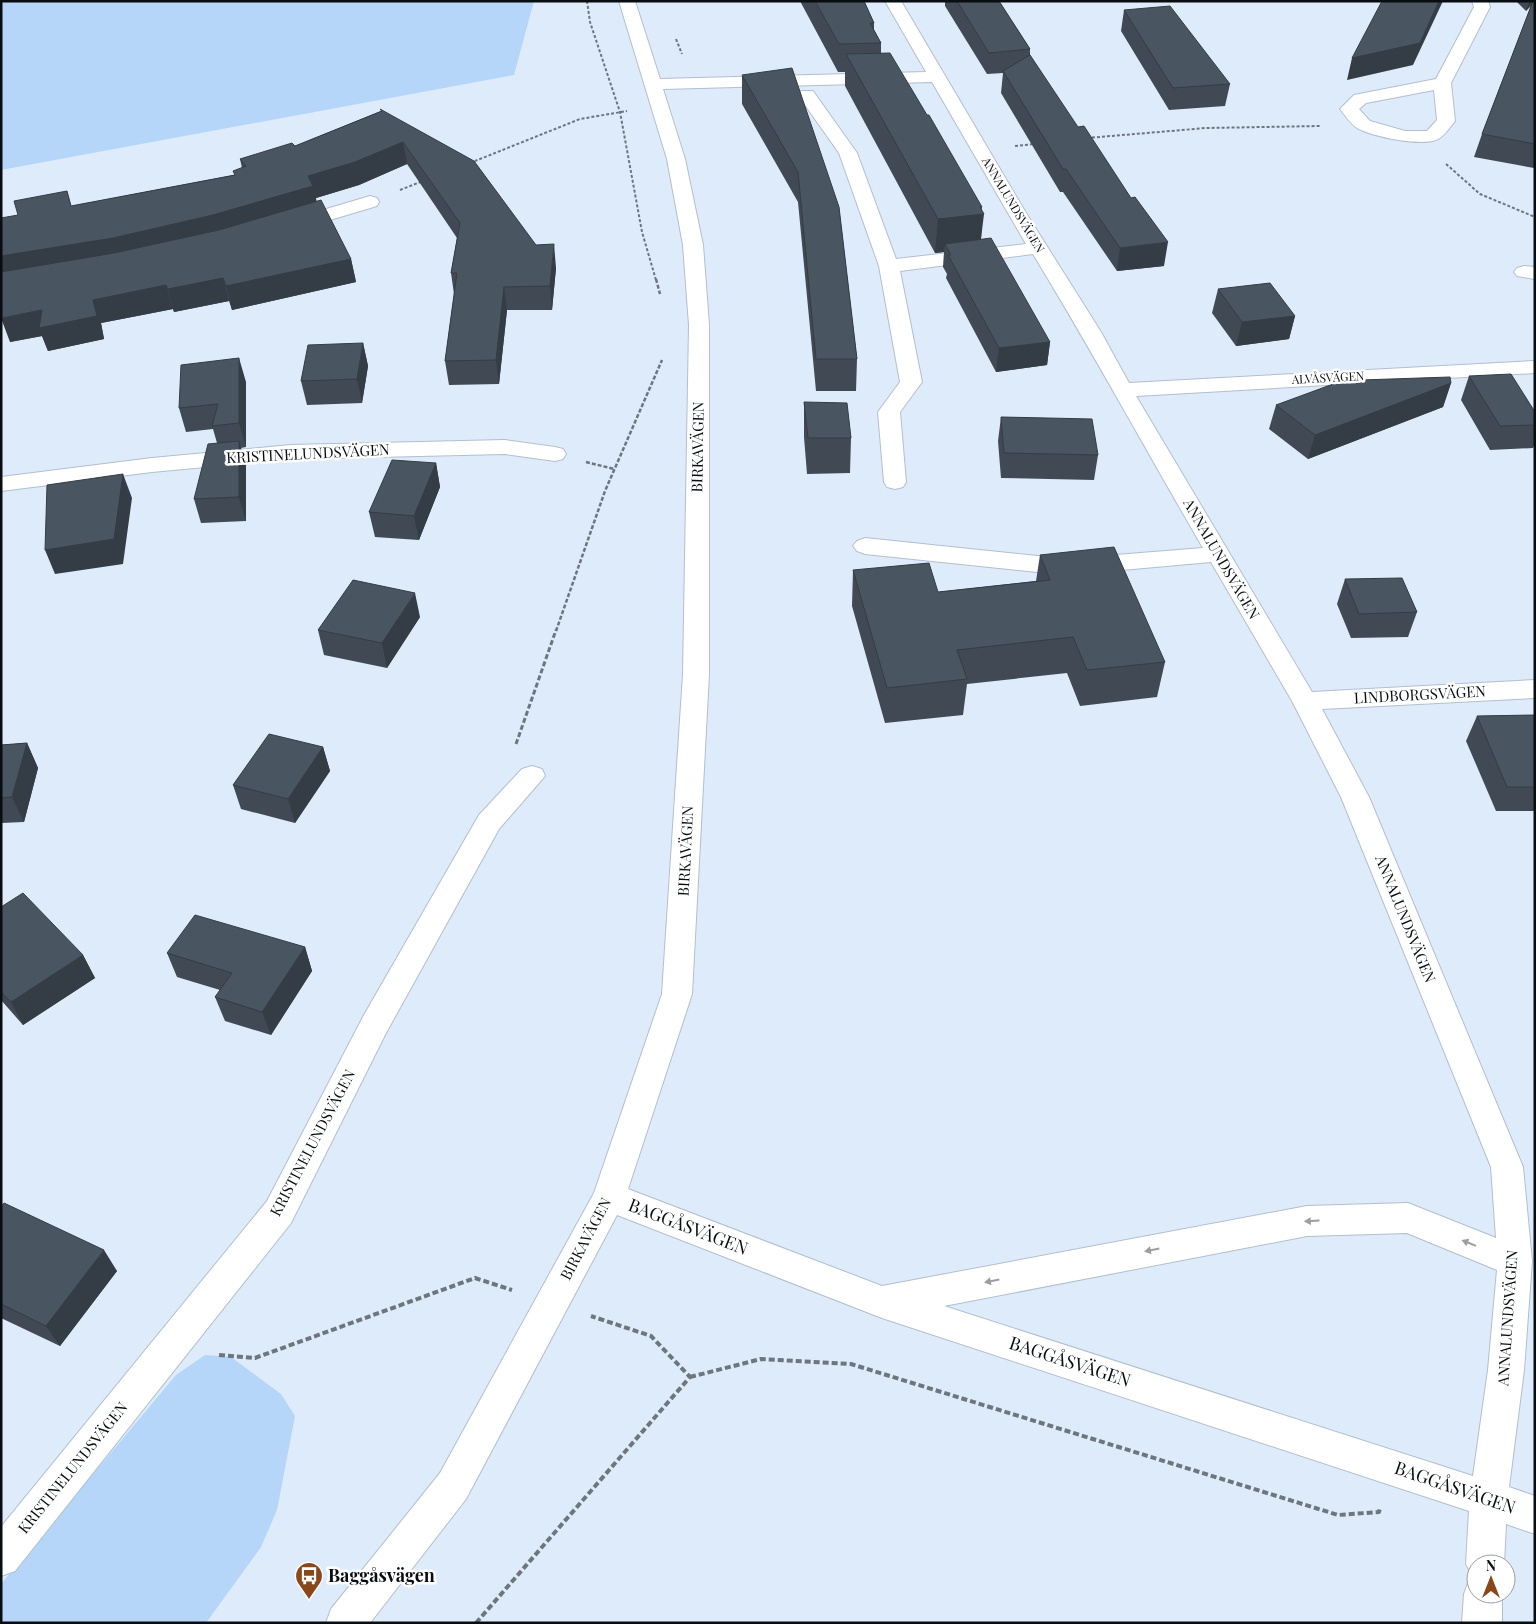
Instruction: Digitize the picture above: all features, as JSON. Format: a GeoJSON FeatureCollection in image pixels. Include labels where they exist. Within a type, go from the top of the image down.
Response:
{"type":"FeatureCollection","features":[{"type":"Feature","properties":{"kind":"street","name":"BIRKAVÄGEN"},"geometry":{"type":"LineString","coordinates":[[345,1623],[453,1486],[609,1197],[677,994],[696,674],[700,325],[693,245],[676,159],[627,1]]}},
{"type":"Feature","properties":{"kind":"street","name":"ANNALUNDSVÄGEN"},"geometry":{"type":"LineString","coordinates":[[893,1],[1038,248],[1091,332],[1122,390],[1305,700],[1355,797],[1507,1167],[1515,1260],[1506,1370],[1489,1498],[1486,1554]]}},
{"type":"Feature","properties":{"kind":"street"},"geometry":{"type":"LineString","coordinates":[[1442,83],[1360,99],[1349,109],[1364,125],[1405,136],[1432,136],[1446,121],[1442,83],[1456,60],[1482,7],[1480,1]]}},
{"type":"Feature","properties":{"kind":"street"},"geometry":{"type":"LineString","coordinates":[[654,84],[938,77]]}},
{"type":"Feature","properties":{"kind":"street"},"geometry":{"type":"LineString","coordinates":[[807,95],[848,153],[889,266],[911,382],[889,412],[895,482]]}},
{"type":"Feature","properties":{"kind":"street"},"geometry":{"type":"LineString","coordinates":[[280,228],[370,202]]}},
{"type":"Feature","properties":{"kind":"street"},"geometry":{"type":"LineString","coordinates":[[889,266],[1038,248]]}},
{"type":"Feature","properties":{"kind":"street","name":"ALVÅSVÄGEN"},"geometry":{"type":"LineString","coordinates":[[1122,390],[1535,367]]}},
{"type":"Feature","properties":{"kind":"street","name":"KRISTINELUNDSVÄGEN"},"geometry":{"type":"LineString","coordinates":[[1,484],[152,465],[291,452],[505,446],[555,454]]}},
{"type":"Feature","properties":{"kind":"street"},"geometry":{"type":"LineString","coordinates":[[865,546],[1066,567],[1218,554]]}},
{"type":"Feature","properties":{"kind":"street","name":"LINDBORGSVÄGEN"},"geometry":{"type":"LineString","coordinates":[[1305,700],[1535,689]]}},
{"type":"Feature","properties":{"kind":"street","name":"KRISTINELUNDSVÄGEN"},"geometry":{"type":"LineString","coordinates":[[1,1557],[279,1212],[375,1024],[489,822],[532,776]]}},
{"type":"Feature","properties":{"kind":"street","name":"BAGGÅSVÄGEN"},"geometry":{"type":"LineString","coordinates":[[609,1197],[882,1302],[1489,1498],[1535,1515]]}},
{"type":"Feature","properties":{"kind":"street"},"geometry":{"type":"LineString","coordinates":[[882,1302],[1307,1221],[1408,1218],[1515,1260]]}},
{"type":"Feature","properties":{"kind":"street"},"geometry":{"type":"LineString","coordinates":[[1482,1623],[1483,1604]]}},
{"type":"Feature","properties":{"kind":"path"},"geometry":{"type":"LineString","coordinates":[[587,1],[590,22],[620,112],[642,232],[662,301]]}},
{"type":"Feature","properties":{"kind":"path"},"geometry":{"type":"LineString","coordinates":[[461,166],[580,119],[620,112]]}},
{"type":"Feature","properties":{"kind":"path"},"geometry":{"type":"LineString","coordinates":[[1078,139],[1206,128],[1364,125]]}},
{"type":"Feature","properties":{"kind":"path"},"geometry":{"type":"LineString","coordinates":[[1432,136],[1447,167],[1480,194],[1535,217]]}},
{"type":"Feature","properties":{"kind":"path"},"geometry":{"type":"LineString","coordinates":[[980,150],[1039,143]]}},
{"type":"Feature","properties":{"kind":"path"},"geometry":{"type":"LineString","coordinates":[[370,202],[425,181]]}},
{"type":"Feature","properties":{"kind":"path"},"geometry":{"type":"LineString","coordinates":[[532,776],[515,748],[604,491],[665,353]]}},
{"type":"Feature","properties":{"kind":"path"},"geometry":{"type":"LineString","coordinates":[[690,1377],[761,1359],[851,1364],[1338,1514],[1379,1512],[1390,1466]]}},
{"type":"Feature","properties":{"kind":"shaded area"},"geometry":{"type":"Polygon","coordinates":[[[1,1],[534,1],[514,75],[1,170],[1,1]]]}},
{"type":"Feature","properties":{"kind":"shaded area"},"geometry":{"type":"Polygon","coordinates":[[[205,1355],[231,1357],[281,1394],[295,1416],[277,1510],[261,1547],[206,1623],[1,1623],[1,1584],[176,1375],[205,1355]]]}},
{"type":"Feature","properties":{"kind":"building"},"geometry":{"type":"Polygon","coordinates":[[[815,1],[864,1],[874,23],[870,23],[881,43],[839,44],[815,1]]]}},
{"type":"Feature","properties":{"kind":"building"},"geometry":{"type":"Polygon","coordinates":[[[957,1],[999,1],[1030,49],[989,53],[957,1]]]}},
{"type":"Feature","properties":{"kind":"building"},"geometry":{"type":"Polygon","coordinates":[[[1382,1],[1439,1],[1420,43],[1352,58],[1382,1]]]}},
{"type":"Feature","properties":{"kind":"building"},"geometry":{"type":"Polygon","coordinates":[[[1533,1],[1535,1],[1535,144],[1482,134],[1533,1]]]}},
{"type":"Feature","properties":{"kind":"building"},"geometry":{"type":"Polygon","coordinates":[[[1170,6],[1230,84],[1173,88],[1124,10],[1170,6]]]}},
{"type":"Feature","properties":{"kind":"building"},"geometry":{"type":"Polygon","coordinates":[[[890,53],[927,115],[929,115],[982,207],[980,207],[984,214],[938,219],[846,54],[890,53]]]}},
{"type":"Feature","properties":{"kind":"building"},"geometry":{"type":"Polygon","coordinates":[[[1030,55],[1078,127],[1084,126],[1131,198],[1135,197],[1168,242],[1120,248],[1066,169],[1063,169],[1003,71],[1030,55]]]}},
{"type":"Feature","properties":{"kind":"building"},"geometry":{"type":"Polygon","coordinates":[[[792,68],[839,207],[857,359],[816,359],[798,172],[742,75],[792,68]]]}},
{"type":"Feature","properties":{"kind":"building"},"geometry":{"type":"Polygon","coordinates":[[[380,109],[474,161],[536,245],[554,244],[550,286],[504,287],[496,360],[445,361],[457,273],[451,273],[460,223],[403,142],[355,162],[308,176],[313,186],[213,215],[113,238],[1,256],[1,218],[18,215],[14,201],[67,191],[71,206],[235,175],[233,171],[246,166],[240,159],[292,143],[295,146],[382,111],[380,109]]]}},
{"type":"Feature","properties":{"kind":"building"},"geometry":{"type":"Polygon","coordinates":[[[321,200],[351,259],[226,286],[223,278],[168,289],[166,285],[93,300],[97,316],[39,328],[42,310],[1,318],[1,272],[114,253],[219,230],[321,200]]]}},
{"type":"Feature","properties":{"kind":"building"},"geometry":{"type":"Polygon","coordinates":[[[991,238],[1050,342],[999,348],[948,255],[951,255],[945,244],[991,238]]]}},
{"type":"Feature","properties":{"kind":"building"},"geometry":{"type":"Polygon","coordinates":[[[1270,283],[1295,316],[1242,322],[1218,289],[1270,283]]]}},
{"type":"Feature","properties":{"kind":"building"},"geometry":{"type":"Polygon","coordinates":[[[363,343],[357,379],[301,381],[308,345],[363,343]]]}},
{"type":"Feature","properties":{"kind":"building"},"geometry":{"type":"Polygon","coordinates":[[[239,358],[239,423],[212,426],[218,404],[179,408],[181,365],[239,358]]]}},
{"type":"Feature","properties":{"kind":"building"},"geometry":{"type":"Polygon","coordinates":[[[1511,374],[1535,412],[1535,425],[1500,426],[1469,376],[1511,374]]]}},
{"type":"Feature","properties":{"kind":"building"},"geometry":{"type":"Polygon","coordinates":[[[1355,376],[1361,380],[1450,377],[1451,383],[1315,435],[1276,405],[1355,376]]]}},
{"type":"Feature","properties":{"kind":"building"},"geometry":{"type":"Polygon","coordinates":[[[804,402],[847,403],[851,438],[808,438],[804,402]]]}},
{"type":"Feature","properties":{"kind":"building"},"geometry":{"type":"Polygon","coordinates":[[[1001,417],[1092,419],[1098,455],[1004,453],[1001,417]]]}},
{"type":"Feature","properties":{"kind":"building"},"geometry":{"type":"Polygon","coordinates":[[[239,441],[239,497],[194,499],[208,444],[239,441]]]}},
{"type":"Feature","properties":{"kind":"building"},"geometry":{"type":"Polygon","coordinates":[[[392,460],[436,463],[414,516],[369,512],[392,460]]]}},
{"type":"Feature","properties":{"kind":"building"},"geometry":{"type":"Polygon","coordinates":[[[123,474],[114,539],[45,550],[47,485],[123,474]]]}},
{"type":"Feature","properties":{"kind":"building"},"geometry":{"type":"Polygon","coordinates":[[[1114,547],[1165,662],[1087,670],[1073,637],[957,650],[967,679],[887,688],[853,570],[929,563],[938,592],[1050,580],[1040,555],[1114,547]]]}},
{"type":"Feature","properties":{"kind":"building"},"geometry":{"type":"Polygon","coordinates":[[[1402,578],[1417,612],[1359,614],[1345,579],[1402,578]]]}},
{"type":"Feature","properties":{"kind":"building"},"geometry":{"type":"Polygon","coordinates":[[[353,580],[415,593],[382,643],[318,630],[353,580]]]}},
{"type":"Feature","properties":{"kind":"building"},"geometry":{"type":"Polygon","coordinates":[[[1535,715],[1535,787],[1507,787],[1477,716],[1535,715]]]}},
{"type":"Feature","properties":{"kind":"building"},"geometry":{"type":"Polygon","coordinates":[[[269,734],[323,747],[288,799],[233,785],[269,734]]]}},
{"type":"Feature","properties":{"kind":"building"},"geometry":{"type":"Polygon","coordinates":[[[27,743],[12,797],[1,798],[1,745],[27,743]]]}},
{"type":"Feature","properties":{"kind":"building"},"geometry":{"type":"Polygon","coordinates":[[[23,893],[83,955],[11,1002],[1,992],[1,907],[23,893]]]}},
{"type":"Feature","properties":{"kind":"building"},"geometry":{"type":"Polygon","coordinates":[[[195,915],[305,947],[262,1012],[215,997],[232,973],[167,953],[195,915]]]}},
{"type":"Feature","properties":{"kind":"building"},"geometry":{"type":"Polygon","coordinates":[[[4,1203],[104,1250],[46,1326],[1,1304],[1,1207],[4,1203]]]}},
{"type":"Feature","properties":{"kind":"place","name":"Baggåsvägen"},"geometry":{"type":"Point","coordinates":[309,1600]}}]}
